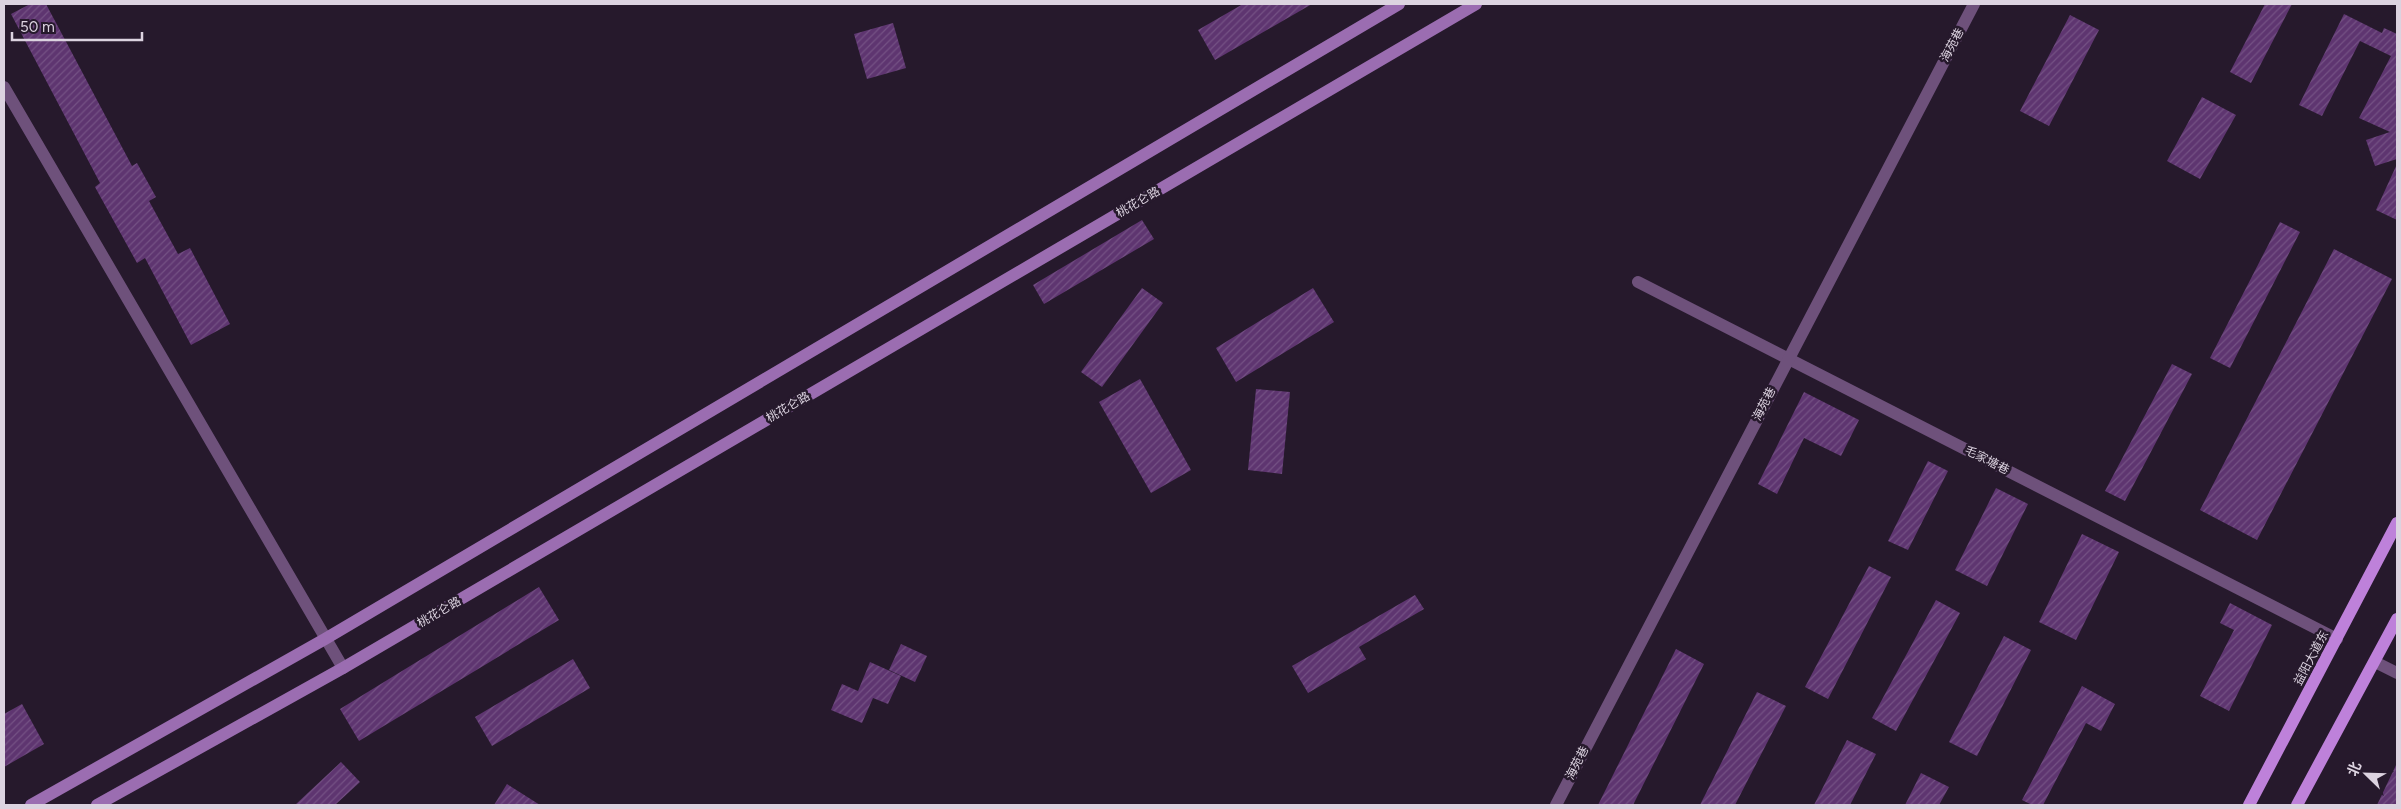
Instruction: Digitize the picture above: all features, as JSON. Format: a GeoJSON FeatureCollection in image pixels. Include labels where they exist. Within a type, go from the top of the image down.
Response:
{"type":"FeatureCollection","features":[{"type":"Feature","properties":{"kind":"main road"},"geometry":{"type":"LineString","coordinates":[[31,805],[326,639],[1398,4]]}},
{"type":"Feature","properties":{"kind":"main road","name":"桃花仑路"},"geometry":{"type":"LineString","coordinates":[[97,805],[343,668],[1476,4]]}},
{"type":"Feature","properties":{"kind":"main road","name":"益阳大道东"},"geometry":{"type":"LineString","coordinates":[[2249,805],[2397,523]]}},
{"type":"Feature","properties":{"kind":"main road"},"geometry":{"type":"LineString","coordinates":[[2297,805],[2397,619]]}},
{"type":"Feature","properties":{"kind":"street","name":"海苑巷"},"geometry":{"type":"LineString","coordinates":[[1556,805],[1974,4]]}},
{"type":"Feature","properties":{"kind":"street"},"geometry":{"type":"LineString","coordinates":[[4,87],[343,668]]}},
{"type":"Feature","properties":{"kind":"street","name":"毛家塘巷"},"geometry":{"type":"LineString","coordinates":[[1638,282],[2337,639]]}},
{"type":"Feature","properties":{"kind":"street"},"geometry":{"type":"LineString","coordinates":[[2375,662],[2397,673]]}},
{"type":"Feature","properties":{"kind":"building"},"geometry":{"type":"Polygon","coordinates":[[[30,4],[46,4],[132,166],[137,163],[156,197],[149,201],[178,254],[190,248],[230,324],[191,345],[145,258],[137,263],[95,187],[100,183],[11,14],[30,4]]]}},
{"type":"Feature","properties":{"kind":"building"},"geometry":{"type":"Polygon","coordinates":[[[1243,4],[1312,4],[1215,60],[1198,30],[1243,4]]]}},
{"type":"Feature","properties":{"kind":"building"},"geometry":{"type":"Polygon","coordinates":[[[2265,4],[2292,4],[2251,83],[2230,72],[2265,4]]]}},
{"type":"Feature","properties":{"kind":"building"},"geometry":{"type":"Polygon","coordinates":[[[2344,14],[2382,33],[2384,28],[2397,34],[2397,159],[2375,166],[2366,140],[2390,132],[2359,118],[2391,56],[2360,41],[2322,116],[2299,105],[2344,14]]]}},
{"type":"Feature","properties":{"kind":"building"},"geometry":{"type":"Polygon","coordinates":[[[2070,15],[2099,30],[2049,126],[2020,111],[2070,15]]]}},
{"type":"Feature","properties":{"kind":"building"},"geometry":{"type":"Polygon","coordinates":[[[893,23],[906,68],[867,79],[854,34],[893,23]]]}},
{"type":"Feature","properties":{"kind":"building"},"geometry":{"type":"Polygon","coordinates":[[[2202,97],[2236,115],[2200,179],[2167,161],[2202,97]]]}},
{"type":"Feature","properties":{"kind":"building"},"geometry":{"type":"Polygon","coordinates":[[[2397,164],[2397,220],[2376,210],[2397,164]]]}},
{"type":"Feature","properties":{"kind":"building"},"geometry":{"type":"Polygon","coordinates":[[[1142,220],[1154,239],[1044,304],[1033,285],[1142,220]]]}},
{"type":"Feature","properties":{"kind":"building"},"geometry":{"type":"Polygon","coordinates":[[[2280,222],[2300,232],[2230,368],[2210,358],[2280,222]]]}},
{"type":"Feature","properties":{"kind":"building"},"geometry":{"type":"Polygon","coordinates":[[[2334,249],[2392,279],[2257,540],[2200,510],[2334,249]]]}},
{"type":"Feature","properties":{"kind":"building"},"geometry":{"type":"Polygon","coordinates":[[[1142,288],[1163,303],[1102,387],[1081,372],[1142,288]]]}},
{"type":"Feature","properties":{"kind":"building"},"geometry":{"type":"Polygon","coordinates":[[[1313,288],[1334,322],[1236,382],[1216,348],[1313,288]]]}},
{"type":"Feature","properties":{"kind":"building"},"geometry":{"type":"Polygon","coordinates":[[[2172,364],[2192,374],[2125,501],[2105,491],[2172,364]]]}},
{"type":"Feature","properties":{"kind":"building"},"geometry":{"type":"Polygon","coordinates":[[[1140,379],[1191,470],[1151,493],[1099,402],[1140,379]]]}},
{"type":"Feature","properties":{"kind":"building"},"geometry":{"type":"Polygon","coordinates":[[[1256,389],[1290,392],[1282,474],[1248,470],[1256,389]]]}},
{"type":"Feature","properties":{"kind":"building"},"geometry":{"type":"Polygon","coordinates":[[[1804,392],[1859,420],[1841,456],[1804,438],[1777,494],[1758,484],[1804,392]]]}},
{"type":"Feature","properties":{"kind":"building"},"geometry":{"type":"Polygon","coordinates":[[[1928,461],[1948,471],[1908,550],[1888,541],[1928,461]]]}},
{"type":"Feature","properties":{"kind":"building"},"geometry":{"type":"Polygon","coordinates":[[[1996,488],[2028,504],[1987,586],[1955,570],[1996,488]]]}},
{"type":"Feature","properties":{"kind":"building"},"geometry":{"type":"Polygon","coordinates":[[[2082,534],[2119,552],[2076,640],[2039,622],[2082,534]]]}},
{"type":"Feature","properties":{"kind":"building"},"geometry":{"type":"Polygon","coordinates":[[[1869,566],[1891,577],[1828,699],[1805,687],[1869,566]]]}},
{"type":"Feature","properties":{"kind":"building"},"geometry":{"type":"Polygon","coordinates":[[[539,587],[559,620],[359,741],[340,709],[539,587]]]}},
{"type":"Feature","properties":{"kind":"building"},"geometry":{"type":"Polygon","coordinates":[[[1415,595],[1424,609],[1359,647],[1366,659],[1308,693],[1292,666],[1415,595]]]}},
{"type":"Feature","properties":{"kind":"building"},"geometry":{"type":"Polygon","coordinates":[[[1936,600],[1960,613],[1896,731],[1872,718],[1936,600]]]}},
{"type":"Feature","properties":{"kind":"building"},"geometry":{"type":"Polygon","coordinates":[[[2230,603],[2272,625],[2229,711],[2200,696],[2234,630],[2220,623],[2230,603]]]}},
{"type":"Feature","properties":{"kind":"building"},"geometry":{"type":"Polygon","coordinates":[[[2004,636],[2031,650],[1977,756],[1949,742],[2004,636]]]}},
{"type":"Feature","properties":{"kind":"building"},"geometry":{"type":"Polygon","coordinates":[[[901,644],[927,656],[915,682],[889,670],[901,644]]]}},
{"type":"Feature","properties":{"kind":"building"},"geometry":{"type":"Polygon","coordinates":[[[1676,649],[1704,664],[1633,805],[1598,805],[1676,649]]]}},
{"type":"Feature","properties":{"kind":"building"},"geometry":{"type":"Polygon","coordinates":[[[573,659],[590,688],[492,746],[475,717],[573,659]]]}},
{"type":"Feature","properties":{"kind":"building"},"geometry":{"type":"Polygon","coordinates":[[[870,662],[901,676],[888,704],[873,698],[862,723],[831,710],[842,684],[858,691],[870,662]]]}},
{"type":"Feature","properties":{"kind":"building"},"geometry":{"type":"Polygon","coordinates":[[[2082,686],[2115,704],[2101,731],[2086,723],[2043,805],[2032,805],[2022,800],[2082,686]]]}},
{"type":"Feature","properties":{"kind":"building"},"geometry":{"type":"Polygon","coordinates":[[[1757,692],[1786,706],[1735,805],[1700,805],[1757,692]]]}},
{"type":"Feature","properties":{"kind":"building"},"geometry":{"type":"Polygon","coordinates":[[[22,704],[44,744],[4,767],[4,714],[22,704]]]}},
{"type":"Feature","properties":{"kind":"building"},"geometry":{"type":"Polygon","coordinates":[[[1847,740],[1876,754],[1850,805],[1814,805],[1847,740]]]}},
{"type":"Feature","properties":{"kind":"building"},"geometry":{"type":"Polygon","coordinates":[[[341,762],[360,782],[335,805],[295,805],[341,762]]]}},
{"type":"Feature","properties":{"kind":"building"},"geometry":{"type":"Polygon","coordinates":[[[2397,763],[2397,805],[2377,805],[2397,763]]]}},
{"type":"Feature","properties":{"kind":"building"},"geometry":{"type":"Polygon","coordinates":[[[1921,773],[1949,787],[1939,805],[1905,805],[1921,773]]]}},
{"type":"Feature","properties":{"kind":"building"},"geometry":{"type":"Polygon","coordinates":[[[507,784],[540,805],[494,805],[507,784]]]}}]}
